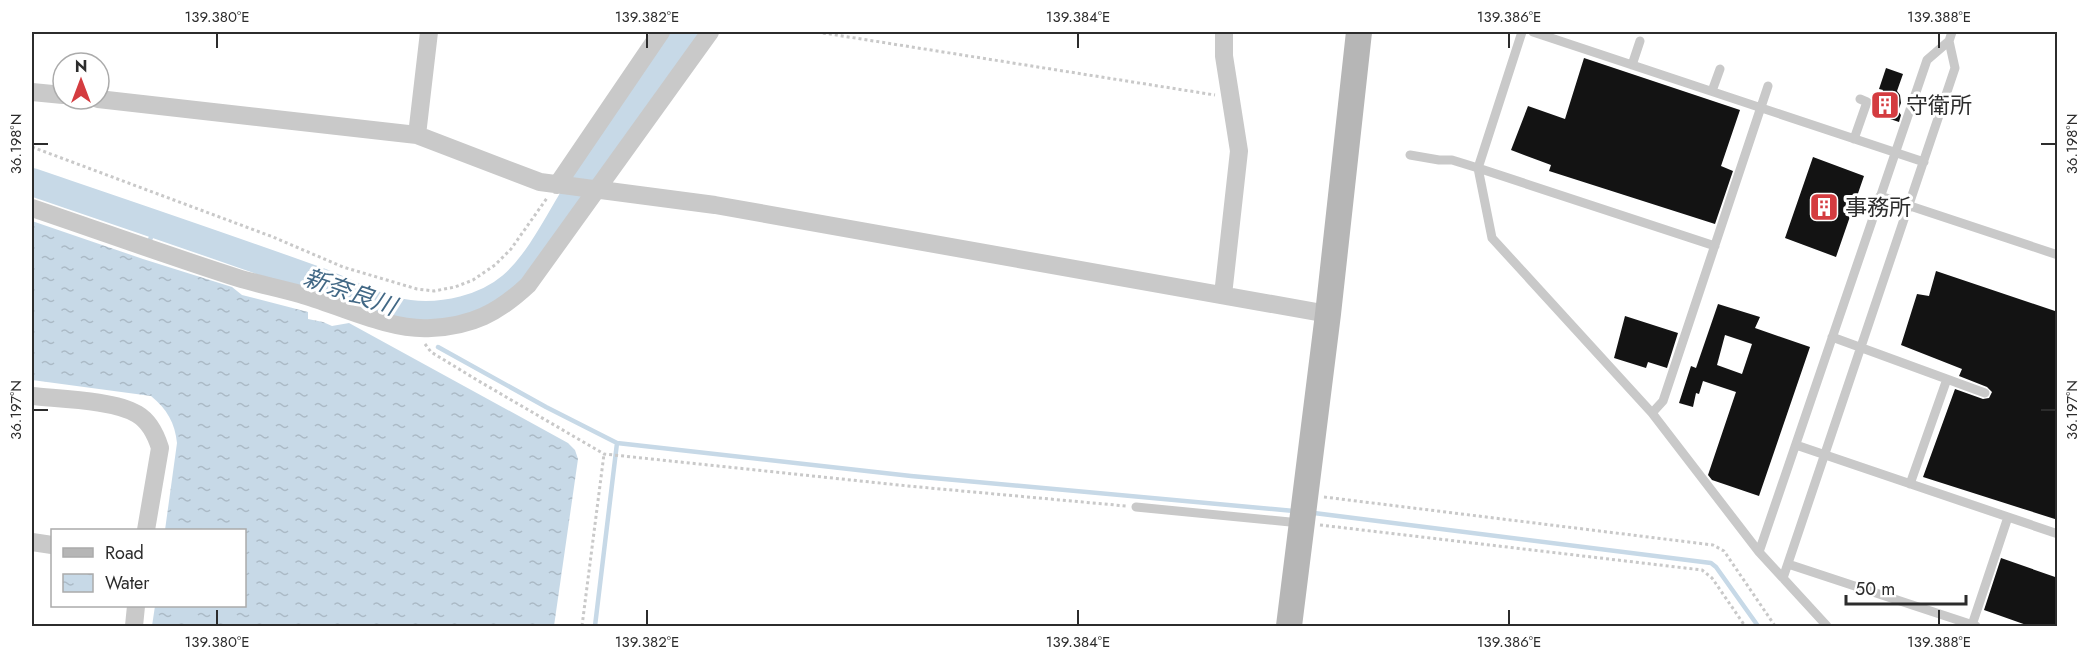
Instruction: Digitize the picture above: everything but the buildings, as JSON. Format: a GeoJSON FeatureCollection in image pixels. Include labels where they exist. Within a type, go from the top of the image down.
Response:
{"type":"FeatureCollection","features":[{"type":"Feature","properties":{"kind":"street"},"geometry":{"type":"LineString","coordinates":[[417,135],[429,32]]}},
{"type":"Feature","properties":{"kind":"street"},"geometry":{"type":"LineString","coordinates":[[560,185],[661,32]]}},
{"type":"Feature","properties":{"kind":"street"},"geometry":{"type":"LineString","coordinates":[[32,208],[240,278],[413,328],[460,326],[489,315],[508,303],[528,285],[594,189],[710,32]]}},
{"type":"Feature","properties":{"kind":"street"},"geometry":{"type":"LineString","coordinates":[[1223,295],[1239,151],[1224,56],[1224,32]]}},
{"type":"Feature","properties":{"kind":"street"},"geometry":{"type":"LineString","coordinates":[[1288,627],[1328,314],[1359,32]]}},
{"type":"Feature","properties":{"kind":"street"},"geometry":{"type":"LineString","coordinates":[[32,92],[51,94]]}},
{"type":"Feature","properties":{"kind":"street"},"geometry":{"type":"LineString","coordinates":[[111,100],[417,135],[540,182],[715,205],[1328,314]]}},
{"type":"Feature","properties":{"kind":"street"},"geometry":{"type":"LineString","coordinates":[[32,396],[125,408],[139,415],[150,427],[160,448],[146,529]]}},
{"type":"Feature","properties":{"kind":"street"},"geometry":{"type":"LineString","coordinates":[[32,542],[51,544]]}},
{"type":"Feature","properties":{"kind":"street"},"geometry":{"type":"LineString","coordinates":[[134,627],[136,607]]}},
{"type":"Feature","properties":{"kind":"lane"},"geometry":{"type":"LineString","coordinates":[[1522,32],[1478,168],[1492,238],[1652,413],[1760,552],[1827,627]]}},
{"type":"Feature","properties":{"kind":"lane"},"geometry":{"type":"LineString","coordinates":[[1533,32],[1924,162]]}},
{"type":"Feature","properties":{"kind":"lane"},"geometry":{"type":"LineString","coordinates":[[1760,552],[1927,60],[1949,41],[1952,32]]}},
{"type":"Feature","properties":{"kind":"lane"},"geometry":{"type":"LineString","coordinates":[[1632,65],[1640,41]]}},
{"type":"Feature","properties":{"kind":"lane"},"geometry":{"type":"LineString","coordinates":[[1783,578],[1955,68],[1949,41]]}},
{"type":"Feature","properties":{"kind":"lane"},"geometry":{"type":"LineString","coordinates":[[1712,91],[1720,69]]}},
{"type":"Feature","properties":{"kind":"lane"},"geometry":{"type":"LineString","coordinates":[[1652,413],[1663,401],[1768,86]]}},
{"type":"Feature","properties":{"kind":"lane"},"geometry":{"type":"LineString","coordinates":[[1854,139],[1867,102],[1860,99]]}},
{"type":"Feature","properties":{"kind":"lane"},"geometry":{"type":"LineString","coordinates":[[1410,155],[1452,160],[1715,246]]}},
{"type":"Feature","properties":{"kind":"lane"},"geometry":{"type":"LineString","coordinates":[[1880,196],[2058,255]]}},
{"type":"Feature","properties":{"kind":"lane"},"geometry":{"type":"LineString","coordinates":[[1832,337],[1985,393]]}},
{"type":"Feature","properties":{"kind":"lane"},"geometry":{"type":"LineString","coordinates":[[1910,484],[1947,379]]}},
{"type":"Feature","properties":{"kind":"lane"},"geometry":{"type":"LineString","coordinates":[[1796,445],[2058,534]]}},
{"type":"Feature","properties":{"kind":"lane"},"geometry":{"type":"LineString","coordinates":[[1136,507],[1300,523]]}},
{"type":"Feature","properties":{"kind":"lane"},"geometry":{"type":"LineString","coordinates":[[1788,564],[1974,626],[2008,517]]}},
{"type":"Feature","properties":{"kind":"path"},"geometry":{"type":"LineString","coordinates":[[817,32],[1231,97]]}},
{"type":"Feature","properties":{"kind":"path"},"geometry":{"type":"LineString","coordinates":[[32,147],[273,237],[343,267],[417,290],[434,291],[474,280],[495,265],[511,249],[560,185]]}},
{"type":"Feature","properties":{"kind":"path"},"geometry":{"type":"LineString","coordinates":[[413,328],[431,352],[604,454],[1136,507]]}},
{"type":"Feature","properties":{"kind":"path"},"geometry":{"type":"LineString","coordinates":[[582,627],[604,454]]}},
{"type":"Feature","properties":{"kind":"path"},"geometry":{"type":"LineString","coordinates":[[1304,495],[1713,544],[1724,551],[1774,627]]}},
{"type":"Feature","properties":{"kind":"path"},"geometry":{"type":"LineString","coordinates":[[1300,523],[1702,570],[1712,578],[1745,627]]}},
{"type":"Feature","properties":{"kind":"water"},"geometry":{"type":"Polygon","coordinates":[[[32,221],[232,287],[242,295],[308,312],[308,319],[332,326],[349,323],[568,443],[575,450],[578,459],[554,626],[152,626],[155,607],[246,607],[246,529],[165,529],[177,443],[169,417],[162,406],[151,396],[32,380],[32,221]]]}},
{"type":"Feature","properties":{"kind":"waterway","name":"新奈良川"},"geometry":{"type":"LineString","coordinates":[[32,182],[280,267],[385,309],[422,315],[464,310],[501,294],[512,286],[533,263],[586,177],[687,32]]}},
{"type":"Feature","properties":{"kind":"waterway"},"geometry":{"type":"LineString","coordinates":[[150,240],[155,225]]}},
{"type":"Feature","properties":{"kind":"waterway"},"geometry":{"type":"LineString","coordinates":[[438,347],[546,407],[617,443],[911,476],[1294,511]]}},
{"type":"Feature","properties":{"kind":"waterway"},"geometry":{"type":"LineString","coordinates":[[595,626],[617,443]]}},
{"type":"Feature","properties":{"kind":"waterway"},"geometry":{"type":"LineString","coordinates":[[1314,513],[1711,563],[1758,626]]}},
{"type":"Feature","properties":{"kind":"place","name":"守衛所"},"geometry":{"type":"Point","coordinates":[1885,105]}},
{"type":"Feature","properties":{"kind":"place","name":"事務所"},"geometry":{"type":"Point","coordinates":[1824,207]}}]}
